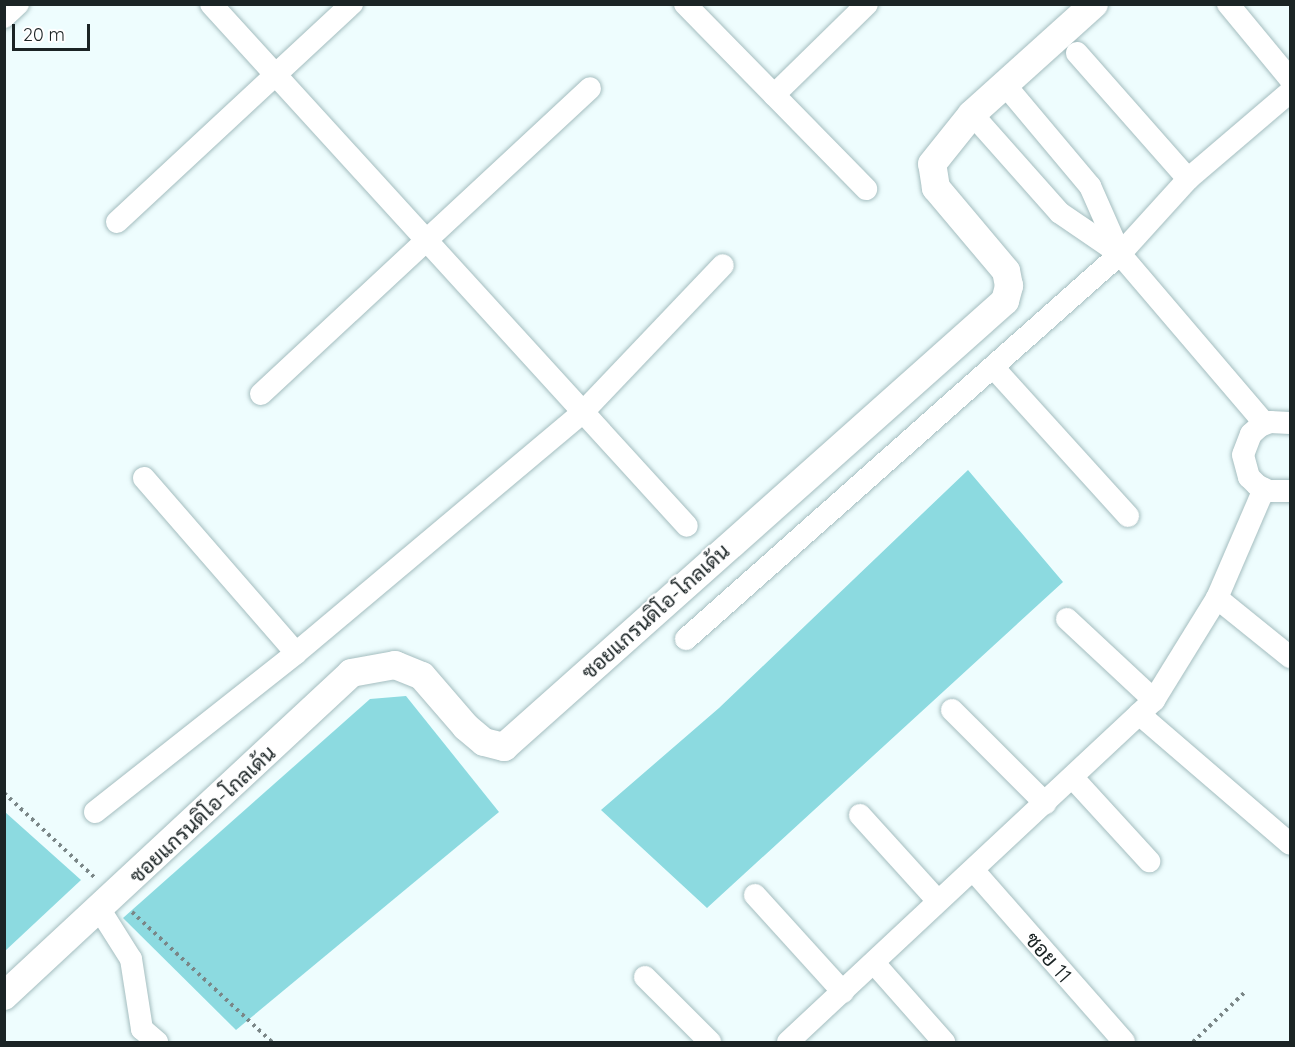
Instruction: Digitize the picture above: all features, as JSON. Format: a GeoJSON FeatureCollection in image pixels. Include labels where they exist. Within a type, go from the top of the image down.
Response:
{"type":"FeatureCollection","features":[{"type":"Feature","properties":{"kind":"street"},"geometry":{"type":"LineString","coordinates":[[4,16],[18,4]]}},
{"type":"Feature","properties":{"kind":"street"},"geometry":{"type":"LineString","coordinates":[[211,4],[687,526]]}},
{"type":"Feature","properties":{"kind":"street"},"geometry":{"type":"LineString","coordinates":[[117,222],[352,4]]}},
{"type":"Feature","properties":{"kind":"street"},"geometry":{"type":"LineString","coordinates":[[685,4],[866,189]]}},
{"type":"Feature","properties":{"kind":"street"},"geometry":{"type":"LineString","coordinates":[[774,95],[867,4]]}},
{"type":"Feature","properties":{"kind":"street","name":"ซอยแกรนดิโอ-โกลเด้น"},"geometry":{"type":"LineString","coordinates":[[4,996],[107,903],[351,673],[395,665],[422,675],[466,727],[484,742],[504,747],[1005,301],[1009,286],[1006,271],[932,180],[934,157],[972,114],[1006,86],[1094,4]]}},
{"type":"Feature","properties":{"kind":"street"},"geometry":{"type":"LineString","coordinates":[[1228,4],[1290,79]]}},
{"type":"Feature","properties":{"kind":"street"},"geometry":{"type":"LineString","coordinates":[[1077,53],[1188,179]]}},
{"type":"Feature","properties":{"kind":"street"},"geometry":{"type":"LineString","coordinates":[[1006,86],[1090,186],[1120,254]]}},
{"type":"Feature","properties":{"kind":"street"},"geometry":{"type":"LineString","coordinates":[[261,394],[590,88]]}},
{"type":"Feature","properties":{"kind":"street"},"geometry":{"type":"LineString","coordinates":[[686,639],[1120,254],[1188,179],[1290,92]]}},
{"type":"Feature","properties":{"kind":"street"},"geometry":{"type":"LineString","coordinates":[[972,114],[1060,213],[1120,254],[1265,424]]}},
{"type":"Feature","properties":{"kind":"street"},"geometry":{"type":"LineString","coordinates":[[95,812],[296,653],[582,413],[723,264]]}},
{"type":"Feature","properties":{"kind":"street"},"geometry":{"type":"LineString","coordinates":[[993,367],[1128,516]]}},
{"type":"Feature","properties":{"kind":"street"},"geometry":{"type":"LineString","coordinates":[[1290,423],[1265,424],[1251,434],[1243,455],[1249,477],[1264,489],[1290,491]]}},
{"type":"Feature","properties":{"kind":"street"},"geometry":{"type":"LineString","coordinates":[[144,478],[296,653]]}},
{"type":"Feature","properties":{"kind":"street"},"geometry":{"type":"LineString","coordinates":[[788,1042],[874,963],[937,900],[974,871],[1147,707],[1217,598],[1264,489]]}},
{"type":"Feature","properties":{"kind":"street"},"geometry":{"type":"LineString","coordinates":[[1217,598],[1290,657]]}},
{"type":"Feature","properties":{"kind":"street"},"geometry":{"type":"LineString","coordinates":[[1066,619],[1147,707],[1290,844]]}},
{"type":"Feature","properties":{"kind":"street"},"geometry":{"type":"LineString","coordinates":[[952,710],[1045,803]]}},
{"type":"Feature","properties":{"kind":"street"},"geometry":{"type":"LineString","coordinates":[[1072,778],[1149,861]]}},
{"type":"Feature","properties":{"kind":"street"},"geometry":{"type":"LineString","coordinates":[[860,815],[937,900]]}},
{"type":"Feature","properties":{"kind":"street","name":"ซอย 11"},"geometry":{"type":"LineString","coordinates":[[974,871],[1124,1042]]}},
{"type":"Feature","properties":{"kind":"street"},"geometry":{"type":"LineString","coordinates":[[755,895],[843,992]]}},
{"type":"Feature","properties":{"kind":"street"},"geometry":{"type":"LineString","coordinates":[[107,903],[131,959],[142,1038]]}},
{"type":"Feature","properties":{"kind":"street"},"geometry":{"type":"LineString","coordinates":[[874,963],[944,1042]]}},
{"type":"Feature","properties":{"kind":"street"},"geometry":{"type":"LineString","coordinates":[[645,977],[710,1042]]}},
{"type":"Feature","properties":{"kind":"path"},"geometry":{"type":"LineString","coordinates":[[4,793],[107,903],[272,1042]]}},
{"type":"Feature","properties":{"kind":"path"},"geometry":{"type":"LineString","coordinates":[[1192,1042],[1245,992]]}},
{"type":"Feature","properties":{"kind":"shaded area"},"geometry":{"type":"Polygon","coordinates":[[[968,470],[1063,582],[707,908],[601,810],[719,708],[968,470]]]}},
{"type":"Feature","properties":{"kind":"shaded area"},"geometry":{"type":"Polygon","coordinates":[[[406,696],[499,812],[236,1030],[123,918],[370,699],[406,696]]]}},
{"type":"Feature","properties":{"kind":"shaded area"},"geometry":{"type":"Polygon","coordinates":[[[5,812],[81,880],[5,951],[5,812]]]}}]}
